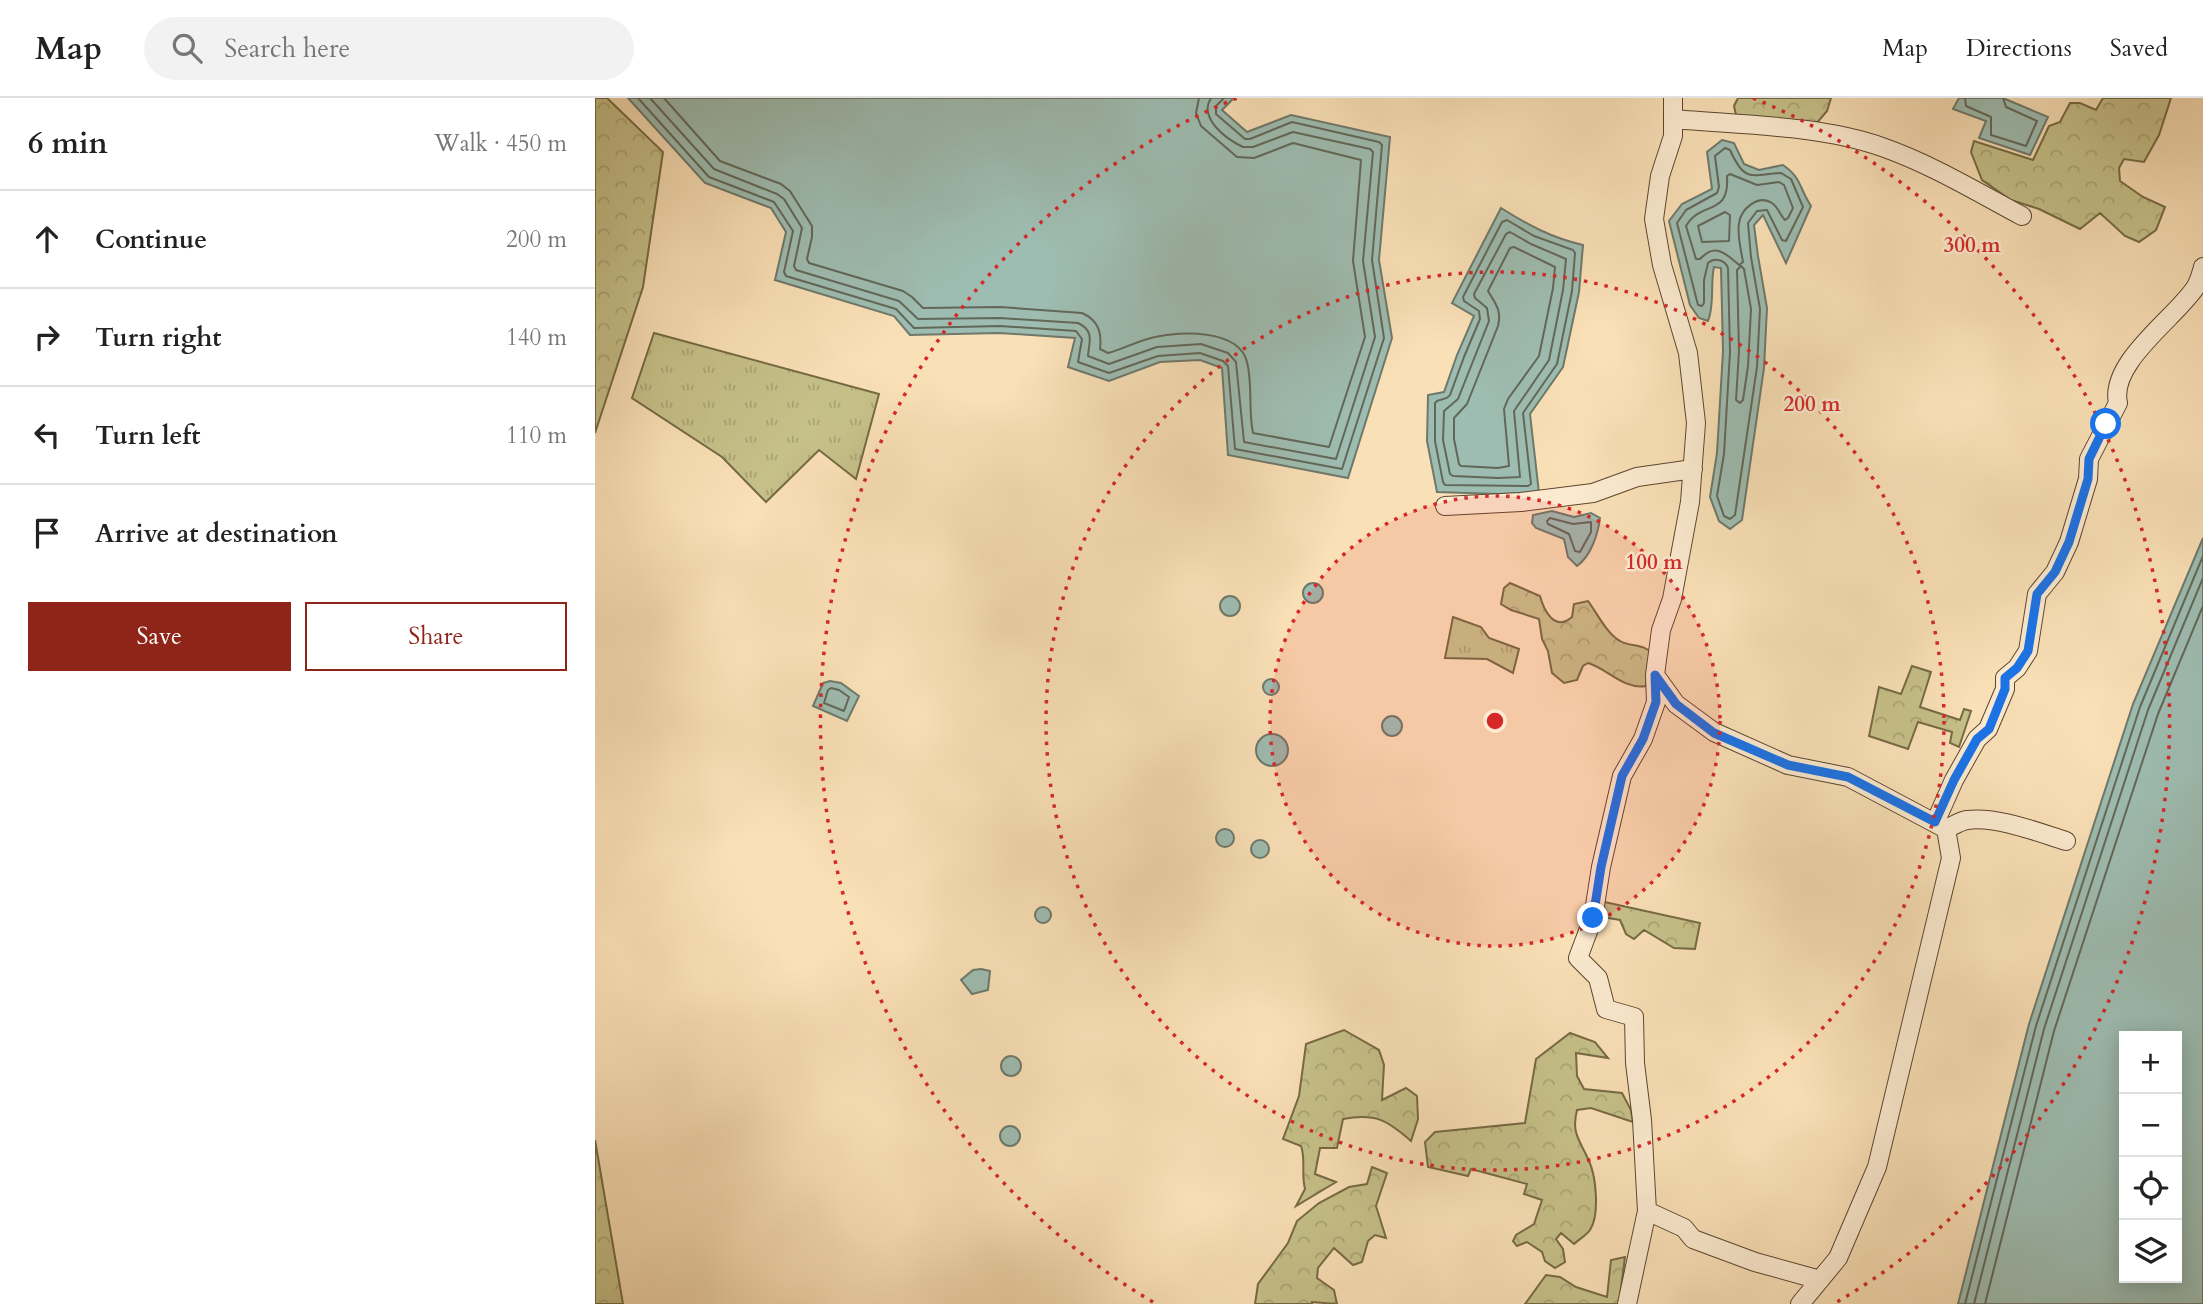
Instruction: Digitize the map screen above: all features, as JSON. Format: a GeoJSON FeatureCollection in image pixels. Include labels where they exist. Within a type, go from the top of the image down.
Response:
{"type":"FeatureCollection","features":[{"type":"Feature","properties":{"kind":"street"},"geometry":{"type":"LineString","coordinates":[[1627,1304],[1647,1211],[1634,1017],[1606,1009],[1598,978],[1578,958],[1593,918],[1603,855],[1622,776],[1643,739],[1656,702],[1655,675],[1661,630],[1672,599],[1691,502],[1696,423],[1688,353],[1662,265],[1654,219],[1660,176],[1673,136],[1673,98]]}},
{"type":"Feature","properties":{"kind":"street"},"geometry":{"type":"LineString","coordinates":[[1674,119],[1822,132],[1882,146],[1952,178],[2022,216]]}},
{"type":"Feature","properties":{"kind":"street"},"geometry":{"type":"LineString","coordinates":[[1800,1304],[1837,1258],[1877,1167],[1951,858],[1941,826],[1954,780],[1977,739],[1989,729],[2005,689],[2005,678],[2017,668],[2028,651],[2037,594],[2055,572],[2069,542],[2088,479],[2089,459],[2118,403],[2116,394],[2125,368],[2136,351],[2178,309],[2197,285],[2203,267]]}},
{"type":"Feature","properties":{"kind":"street"},"geometry":{"type":"LineString","coordinates":[[1445,506],[1521,502],[1593,493],[1648,475],[1693,469]]}},
{"type":"Feature","properties":{"kind":"street"},"geometry":{"type":"LineString","coordinates":[[1655,675],[1676,704],[1714,733],[1788,765],[1848,777],[1941,826],[1964,820],[1983,819],[2027,828],[2066,841]]}},
{"type":"Feature","properties":{"kind":"street"},"geometry":{"type":"LineString","coordinates":[[1647,1211],[1684,1228],[1693,1240],[1755,1262],[1820,1280]]}},
{"type":"Feature","properties":{"kind":"green space"},"geometry":{"type":"Polygon","coordinates":[[[595,98],[607,98],[663,152],[643,287],[595,433],[595,98]]]}},
{"type":"Feature","properties":{"kind":"green space"},"geometry":{"type":"Polygon","coordinates":[[[1738,98],[1831,98],[1827,111],[1816,124],[1736,115],[1734,106],[1738,98]]]}},
{"type":"Feature","properties":{"kind":"green space"},"geometry":{"type":"Polygon","coordinates":[[[2103,98],[2171,98],[2159,135],[2144,162],[2124,159],[2119,168],[2120,181],[2143,197],[2165,207],[2156,230],[2139,242],[2125,236],[2100,213],[2080,229],[2039,209],[2011,200],[1982,180],[1971,152],[1974,141],[2033,160],[2049,126],[2060,122],[2070,103],[2080,103],[2096,110],[2103,98]]]}},
{"type":"Feature","properties":{"kind":"green space"},"geometry":{"type":"Polygon","coordinates":[[[654,333],[879,394],[856,479],[819,450],[766,502],[722,457],[632,398],[654,333]]]}},
{"type":"Feature","properties":{"kind":"green space"},"geometry":{"type":"Polygon","coordinates":[[[1510,583],[1540,596],[1547,613],[1555,621],[1566,621],[1572,617],[1574,604],[1588,601],[1615,638],[1645,648],[1651,653],[1646,686],[1630,685],[1588,663],[1583,666],[1577,680],[1564,683],[1552,673],[1539,619],[1501,604],[1504,588],[1510,583]]]}},
{"type":"Feature","properties":{"kind":"green space"},"geometry":{"type":"Polygon","coordinates":[[[1453,617],[1481,627],[1489,638],[1519,649],[1513,673],[1487,659],[1445,658],[1453,617]]]}},
{"type":"Feature","properties":{"kind":"green space"},"geometry":{"type":"Polygon","coordinates":[[[1912,666],[1931,672],[1920,707],[1960,720],[1964,709],[1971,711],[1959,747],[1950,743],[1952,732],[1918,722],[1908,749],[1869,736],[1879,687],[1901,694],[1912,666]]]}},
{"type":"Feature","properties":{"kind":"green space"},"geometry":{"type":"Polygon","coordinates":[[[1600,901],[1700,923],[1695,949],[1674,948],[1644,930],[1634,939],[1626,934],[1620,920],[1596,916],[1600,901]]]}},
{"type":"Feature","properties":{"kind":"green space"},"geometry":{"type":"Polygon","coordinates":[[[1344,1030],[1379,1050],[1384,1065],[1382,1100],[1406,1088],[1417,1096],[1418,1119],[1411,1141],[1380,1120],[1364,1117],[1343,1119],[1337,1148],[1320,1148],[1315,1174],[1336,1182],[1296,1206],[1305,1189],[1302,1151],[1301,1146],[1283,1139],[1299,1096],[1306,1044],[1344,1030]]]}},
{"type":"Feature","properties":{"kind":"green space"},"geometry":{"type":"Polygon","coordinates":[[[1570,1033],[1595,1042],[1608,1058],[1576,1053],[1577,1076],[1584,1089],[1622,1093],[1631,1110],[1633,1122],[1591,1108],[1577,1110],[1576,1131],[1594,1176],[1595,1215],[1590,1230],[1574,1244],[1561,1233],[1556,1239],[1563,1249],[1565,1262],[1555,1268],[1545,1261],[1542,1252],[1527,1242],[1517,1246],[1513,1241],[1516,1235],[1534,1224],[1542,1200],[1524,1194],[1527,1184],[1471,1169],[1468,1176],[1428,1167],[1425,1142],[1435,1132],[1525,1123],[1536,1059],[1570,1033]]]}},
{"type":"Feature","properties":{"kind":"green space"},"geometry":{"type":"Polygon","coordinates":[[[595,1140],[623,1304],[595,1304],[595,1140]]]}},
{"type":"Feature","properties":{"kind":"green space"},"geometry":{"type":"Polygon","coordinates":[[[1372,1167],[1387,1173],[1376,1206],[1386,1238],[1375,1235],[1368,1241],[1362,1262],[1353,1265],[1334,1248],[1318,1268],[1317,1278],[1334,1290],[1337,1304],[1255,1304],[1258,1284],[1288,1243],[1297,1221],[1319,1203],[1349,1187],[1367,1184],[1372,1167]]]}},
{"type":"Feature","properties":{"kind":"green space"},"geometry":{"type":"Polygon","coordinates":[[[1625,1257],[1619,1304],[1525,1304],[1546,1275],[1560,1277],[1576,1287],[1607,1297],[1611,1260],[1625,1257]]]}},
{"type":"Feature","properties":{"kind":"water"},"geometry":{"type":"Polygon","coordinates":[[[628,98],[1234,98],[1222,110],[1247,132],[1291,115],[1390,137],[1379,260],[1392,338],[1348,478],[1228,455],[1222,368],[1200,360],[1160,362],[1109,381],[1068,367],[1075,338],[999,333],[910,335],[894,316],[775,280],[786,232],[771,208],[705,183],[628,98]]]}},
{"type":"Feature","properties":{"kind":"water"},"geometry":{"type":"Polygon","coordinates":[[[1959,98],[2003,98],[2048,117],[2030,155],[1979,138],[1986,121],[1953,109],[1959,98]]]}},
{"type":"Feature","properties":{"kind":"water"},"geometry":{"type":"Polygon","coordinates":[[[1722,140],[1734,143],[1744,164],[1759,170],[1783,165],[1797,179],[1811,206],[1786,263],[1763,215],[1754,225],[1767,308],[1764,368],[1742,520],[1730,529],[1719,521],[1710,497],[1717,453],[1723,351],[1721,268],[1714,267],[1708,321],[1699,318],[1690,305],[1669,221],[1682,204],[1712,189],[1707,152],[1722,140]]]}},
{"type":"Feature","properties":{"kind":"water"},"geometry":{"type":"Polygon","coordinates":[[[1501,208],[1540,230],[1583,245],[1579,292],[1563,367],[1530,414],[1539,493],[1437,492],[1427,441],[1428,395],[1444,392],[1474,316],[1452,303],[1501,208]]]}},
{"type":"Feature","properties":{"kind":"water"},"geometry":{"type":"Polygon","coordinates":[[[1552,511],[1574,517],[1591,513],[1600,518],[1593,544],[1577,566],[1568,557],[1564,539],[1536,528],[1532,523],[1533,515],[1552,511]]]}},
{"type":"Feature","properties":{"kind":"water"},"geometry":{"type":"Polygon","coordinates":[[[2203,538],[2203,1304],[1958,1304],[2029,1024],[2133,704],[2203,538]]]}},
{"type":"Feature","properties":{"kind":"water"},"geometry":{"type":"Polygon","coordinates":[[[1313,583],[1320,586],[1323,593],[1320,600],[1313,603],[1306,600],[1303,593],[1306,586],[1313,583]]]}},
{"type":"Feature","properties":{"kind":"water"},"geometry":{"type":"Polygon","coordinates":[[[1230,596],[1237,599],[1240,606],[1237,613],[1230,616],[1223,613],[1220,606],[1223,599],[1230,596]]]}},
{"type":"Feature","properties":{"kind":"water"},"geometry":{"type":"Polygon","coordinates":[[[1268,679],[1274,679],[1279,687],[1277,693],[1268,695],[1263,690],[1263,684],[1268,679]]]}},
{"type":"Feature","properties":{"kind":"water"},"geometry":{"type":"Polygon","coordinates":[[[823,683],[841,683],[859,696],[847,721],[813,706],[823,683]]]}},
{"type":"Feature","properties":{"kind":"water"},"geometry":{"type":"Polygon","coordinates":[[[1392,716],[1399,719],[1402,726],[1399,733],[1392,736],[1385,733],[1382,726],[1385,719],[1392,716]]]}},
{"type":"Feature","properties":{"kind":"water"},"geometry":{"type":"Polygon","coordinates":[[[1272,734],[1283,739],[1288,750],[1283,761],[1272,766],[1261,761],[1256,750],[1261,739],[1272,734]]]}},
{"type":"Feature","properties":{"kind":"water"},"geometry":{"type":"Polygon","coordinates":[[[1225,829],[1231,832],[1234,838],[1231,844],[1225,847],[1219,844],[1216,838],[1219,832],[1225,829]]]}},
{"type":"Feature","properties":{"kind":"water"},"geometry":{"type":"Polygon","coordinates":[[[1260,840],[1266,843],[1269,849],[1266,855],[1260,858],[1254,855],[1251,849],[1254,843],[1260,840]]]}},
{"type":"Feature","properties":{"kind":"water"},"geometry":{"type":"Polygon","coordinates":[[[1040,907],[1046,907],[1051,915],[1049,921],[1040,923],[1035,918],[1035,912],[1040,907]]]}},
{"type":"Feature","properties":{"kind":"water"},"geometry":{"type":"Polygon","coordinates":[[[973,970],[990,971],[988,990],[972,994],[961,980],[973,970]]]}},
{"type":"Feature","properties":{"kind":"water"},"geometry":{"type":"Polygon","coordinates":[[[1011,1056],[1018,1059],[1021,1066],[1018,1073],[1011,1076],[1004,1073],[1001,1066],[1004,1059],[1011,1056]]]}},
{"type":"Feature","properties":{"kind":"water"},"geometry":{"type":"Polygon","coordinates":[[[1010,1126],[1017,1129],[1020,1136],[1017,1143],[1010,1146],[1003,1143],[1000,1136],[1003,1129],[1010,1126]]]}},
{"type":"Feature","properties":{"kind":"route"},"geometry":{"type":"LineString","coordinates":[[1593,918],[1601,867],[1622,776],[1643,739],[1656,702],[1655,675],[1676,704],[1714,733],[1788,765],[1848,777],[1935,822],[1977,739],[1989,729],[2005,689],[2005,678],[2017,668],[2028,651],[2037,594],[2055,572],[2069,542],[2088,479],[2089,459],[2106,424]]}}]}
